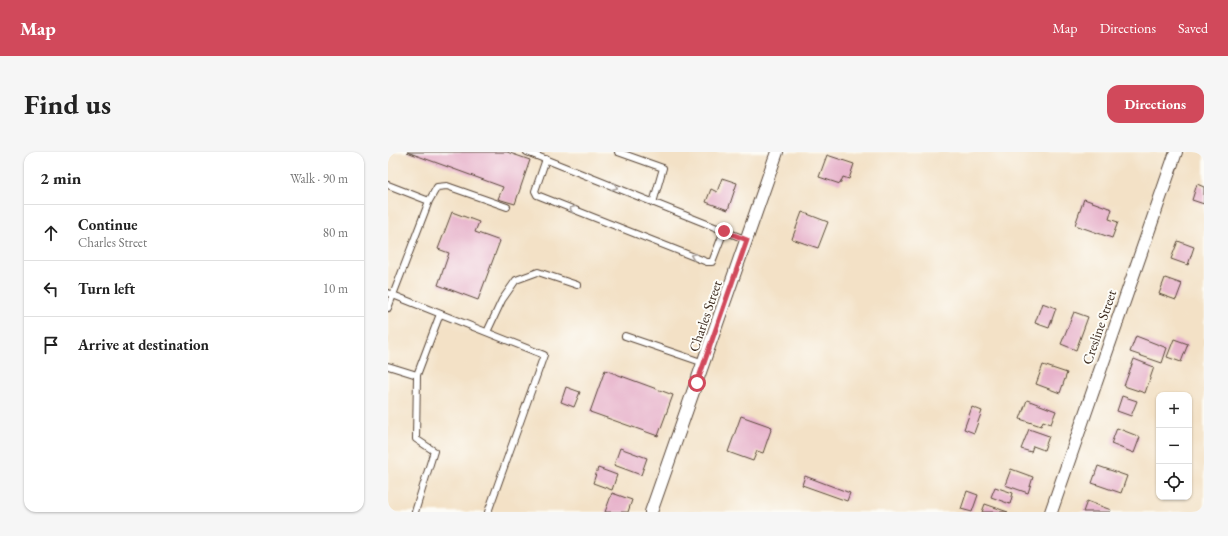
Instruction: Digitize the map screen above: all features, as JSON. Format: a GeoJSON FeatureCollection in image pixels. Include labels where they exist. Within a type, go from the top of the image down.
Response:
{"type":"FeatureCollection","features":[{"type":"Feature","properties":{"kind":"street","name":"Charles Street"},"geometry":{"type":"LineString","coordinates":[[651,512],[778,152]]}},
{"type":"Feature","properties":{"kind":"street","name":"Cresline Street"},"geometry":{"type":"LineString","coordinates":[[1051,512],[1176,152]]}},
{"type":"Feature","properties":{"kind":"lane"},"geometry":{"type":"LineString","coordinates":[[527,152],[653,204],[747,240]]}},
{"type":"Feature","properties":{"kind":"lane"},"geometry":{"type":"LineString","coordinates":[[618,152],[663,168],[653,204]]}},
{"type":"Feature","properties":{"kind":"lane"},"geometry":{"type":"LineString","coordinates":[[546,159],[535,191],[537,196],[707,262],[712,262],[724,231]]}},
{"type":"Feature","properties":{"kind":"lane"},"geometry":{"type":"LineString","coordinates":[[388,185],[429,201]]}},
{"type":"Feature","properties":{"kind":"lane"},"geometry":{"type":"LineString","coordinates":[[388,308],[390,294],[429,201],[437,187],[447,186],[507,207]]}},
{"type":"Feature","properties":{"kind":"lane"},"geometry":{"type":"LineString","coordinates":[[487,332],[502,300],[516,280],[538,272],[577,285]]}},
{"type":"Feature","properties":{"kind":"lane"},"geometry":{"type":"LineString","coordinates":[[390,294],[544,355],[488,512]]}},
{"type":"Feature","properties":{"kind":"lane"},"geometry":{"type":"LineString","coordinates":[[415,512],[434,451],[416,439],[417,376],[440,314]]}},
{"type":"Feature","properties":{"kind":"lane"},"geometry":{"type":"LineString","coordinates":[[625,336],[704,363]]}},
{"type":"Feature","properties":{"kind":"lane"},"geometry":{"type":"LineString","coordinates":[[388,366],[417,376]]}},
{"type":"Feature","properties":{"kind":"building"},"geometry":{"type":"Polygon","coordinates":[[[407,152],[507,152],[530,160],[515,204],[498,199],[503,187],[407,152]]]}},
{"type":"Feature","properties":{"kind":"building"},"geometry":{"type":"Polygon","coordinates":[[[827,155],[854,164],[849,179],[843,177],[840,184],[819,177],[827,155]]]}},
{"type":"Feature","properties":{"kind":"building"},"geometry":{"type":"Polygon","coordinates":[[[722,178],[737,183],[728,210],[706,202],[711,189],[717,192],[722,178]]]}},
{"type":"Feature","properties":{"kind":"building"},"geometry":{"type":"Polygon","coordinates":[[[1197,184],[1204,187],[1204,204],[1192,200],[1197,184]]]}},
{"type":"Feature","properties":{"kind":"building"},"geometry":{"type":"Polygon","coordinates":[[[1084,199],[1112,209],[1109,219],[1118,222],[1112,238],[1075,225],[1084,199]]]}},
{"type":"Feature","properties":{"kind":"building"},"geometry":{"type":"Polygon","coordinates":[[[452,212],[479,222],[475,232],[500,241],[478,300],[438,285],[449,253],[438,249],[452,212]]]}},
{"type":"Feature","properties":{"kind":"building"},"geometry":{"type":"Polygon","coordinates":[[[802,212],[828,222],[818,248],[792,239],[802,212]]]}},
{"type":"Feature","properties":{"kind":"building"},"geometry":{"type":"Polygon","coordinates":[[[1178,241],[1194,247],[1188,265],[1171,259],[1178,241]]]}},
{"type":"Feature","properties":{"kind":"building"},"geometry":{"type":"Polygon","coordinates":[[[1165,278],[1182,284],[1176,300],[1159,294],[1165,278]]]}},
{"type":"Feature","properties":{"kind":"building"},"geometry":{"type":"Polygon","coordinates":[[[1042,303],[1056,308],[1049,328],[1035,323],[1042,303]]]}},
{"type":"Feature","properties":{"kind":"building"},"geometry":{"type":"Polygon","coordinates":[[[1074,312],[1088,317],[1076,350],[1061,344],[1074,312]]]}},
{"type":"Feature","properties":{"kind":"building"},"geometry":{"type":"Polygon","coordinates":[[[1136,336],[1167,348],[1162,363],[1130,352],[1136,336]]]}},
{"type":"Feature","properties":{"kind":"building"},"geometry":{"type":"Polygon","coordinates":[[[1174,339],[1188,344],[1181,362],[1167,357],[1174,339]]]}},
{"type":"Feature","properties":{"kind":"building"},"geometry":{"type":"Polygon","coordinates":[[[1134,359],[1154,367],[1145,393],[1124,386],[1134,359]]]}},
{"type":"Feature","properties":{"kind":"building"},"geometry":{"type":"Polygon","coordinates":[[[1043,365],[1067,373],[1060,393],[1036,384],[1043,365]]]}},
{"type":"Feature","properties":{"kind":"building"},"geometry":{"type":"Polygon","coordinates":[[[605,370],[673,395],[658,436],[590,412],[605,370]]]}},
{"type":"Feature","properties":{"kind":"building"},"geometry":{"type":"Polygon","coordinates":[[[566,387],[580,392],[574,407],[561,402],[566,387]]]}},
{"type":"Feature","properties":{"kind":"building"},"geometry":{"type":"Polygon","coordinates":[[[1122,396],[1137,401],[1131,416],[1117,411],[1122,396]]]}},
{"type":"Feature","properties":{"kind":"building"},"geometry":{"type":"Polygon","coordinates":[[[1027,400],[1056,411],[1051,424],[1043,421],[1041,426],[1020,419],[1027,400]]]}},
{"type":"Feature","properties":{"kind":"building"},"geometry":{"type":"Polygon","coordinates":[[[972,407],[982,411],[974,433],[964,429],[972,407]]]}},
{"type":"Feature","properties":{"kind":"building"},"geometry":{"type":"Polygon","coordinates":[[[741,416],[772,427],[763,453],[757,451],[753,461],[728,452],[741,416]]]}},
{"type":"Feature","properties":{"kind":"building"},"geometry":{"type":"Polygon","coordinates":[[[1117,428],[1140,437],[1134,453],[1111,444],[1117,428]]]}},
{"type":"Feature","properties":{"kind":"building"},"geometry":{"type":"Polygon","coordinates":[[[1029,429],[1049,436],[1044,450],[1033,446],[1031,452],[1021,449],[1029,429]]]}},
{"type":"Feature","properties":{"kind":"building"},"geometry":{"type":"Polygon","coordinates":[[[620,448],[647,458],[641,475],[614,465],[620,448]]]}},
{"type":"Feature","properties":{"kind":"building"},"geometry":{"type":"Polygon","coordinates":[[[1098,466],[1127,476],[1121,493],[1092,483],[1098,466]]]}},
{"type":"Feature","properties":{"kind":"building"},"geometry":{"type":"Polygon","coordinates":[[[598,468],[617,475],[612,490],[593,483],[598,468]]]}},
{"type":"Feature","properties":{"kind":"building"},"geometry":{"type":"Polygon","coordinates":[[[1011,469],[1033,477],[1028,493],[1005,485],[1011,469]]]}},
{"type":"Feature","properties":{"kind":"building"},"geometry":{"type":"Polygon","coordinates":[[[805,476],[850,493],[847,501],[802,485],[805,476]]]}},
{"type":"Feature","properties":{"kind":"building"},"geometry":{"type":"Polygon","coordinates":[[[995,487],[1013,493],[1010,504],[991,497],[995,487]]]}},
{"type":"Feature","properties":{"kind":"building"},"geometry":{"type":"Polygon","coordinates":[[[967,491],[978,495],[972,512],[961,509],[967,491]]]}},
{"type":"Feature","properties":{"kind":"building"},"geometry":{"type":"Polygon","coordinates":[[[612,493],[632,500],[628,512],[605,512],[612,493]]]}},
{"type":"Feature","properties":{"kind":"building"},"geometry":{"type":"Polygon","coordinates":[[[1087,501],[1111,510],[1110,512],[1083,512],[1087,501]]]}},
{"type":"Feature","properties":{"kind":"building"},"geometry":{"type":"Polygon","coordinates":[[[985,504],[1008,512],[982,512],[985,504]]]}},
{"type":"Feature","properties":{"kind":"route"},"geometry":{"type":"LineString","coordinates":[[697,383],[747,240],[724,231]]}}]}
